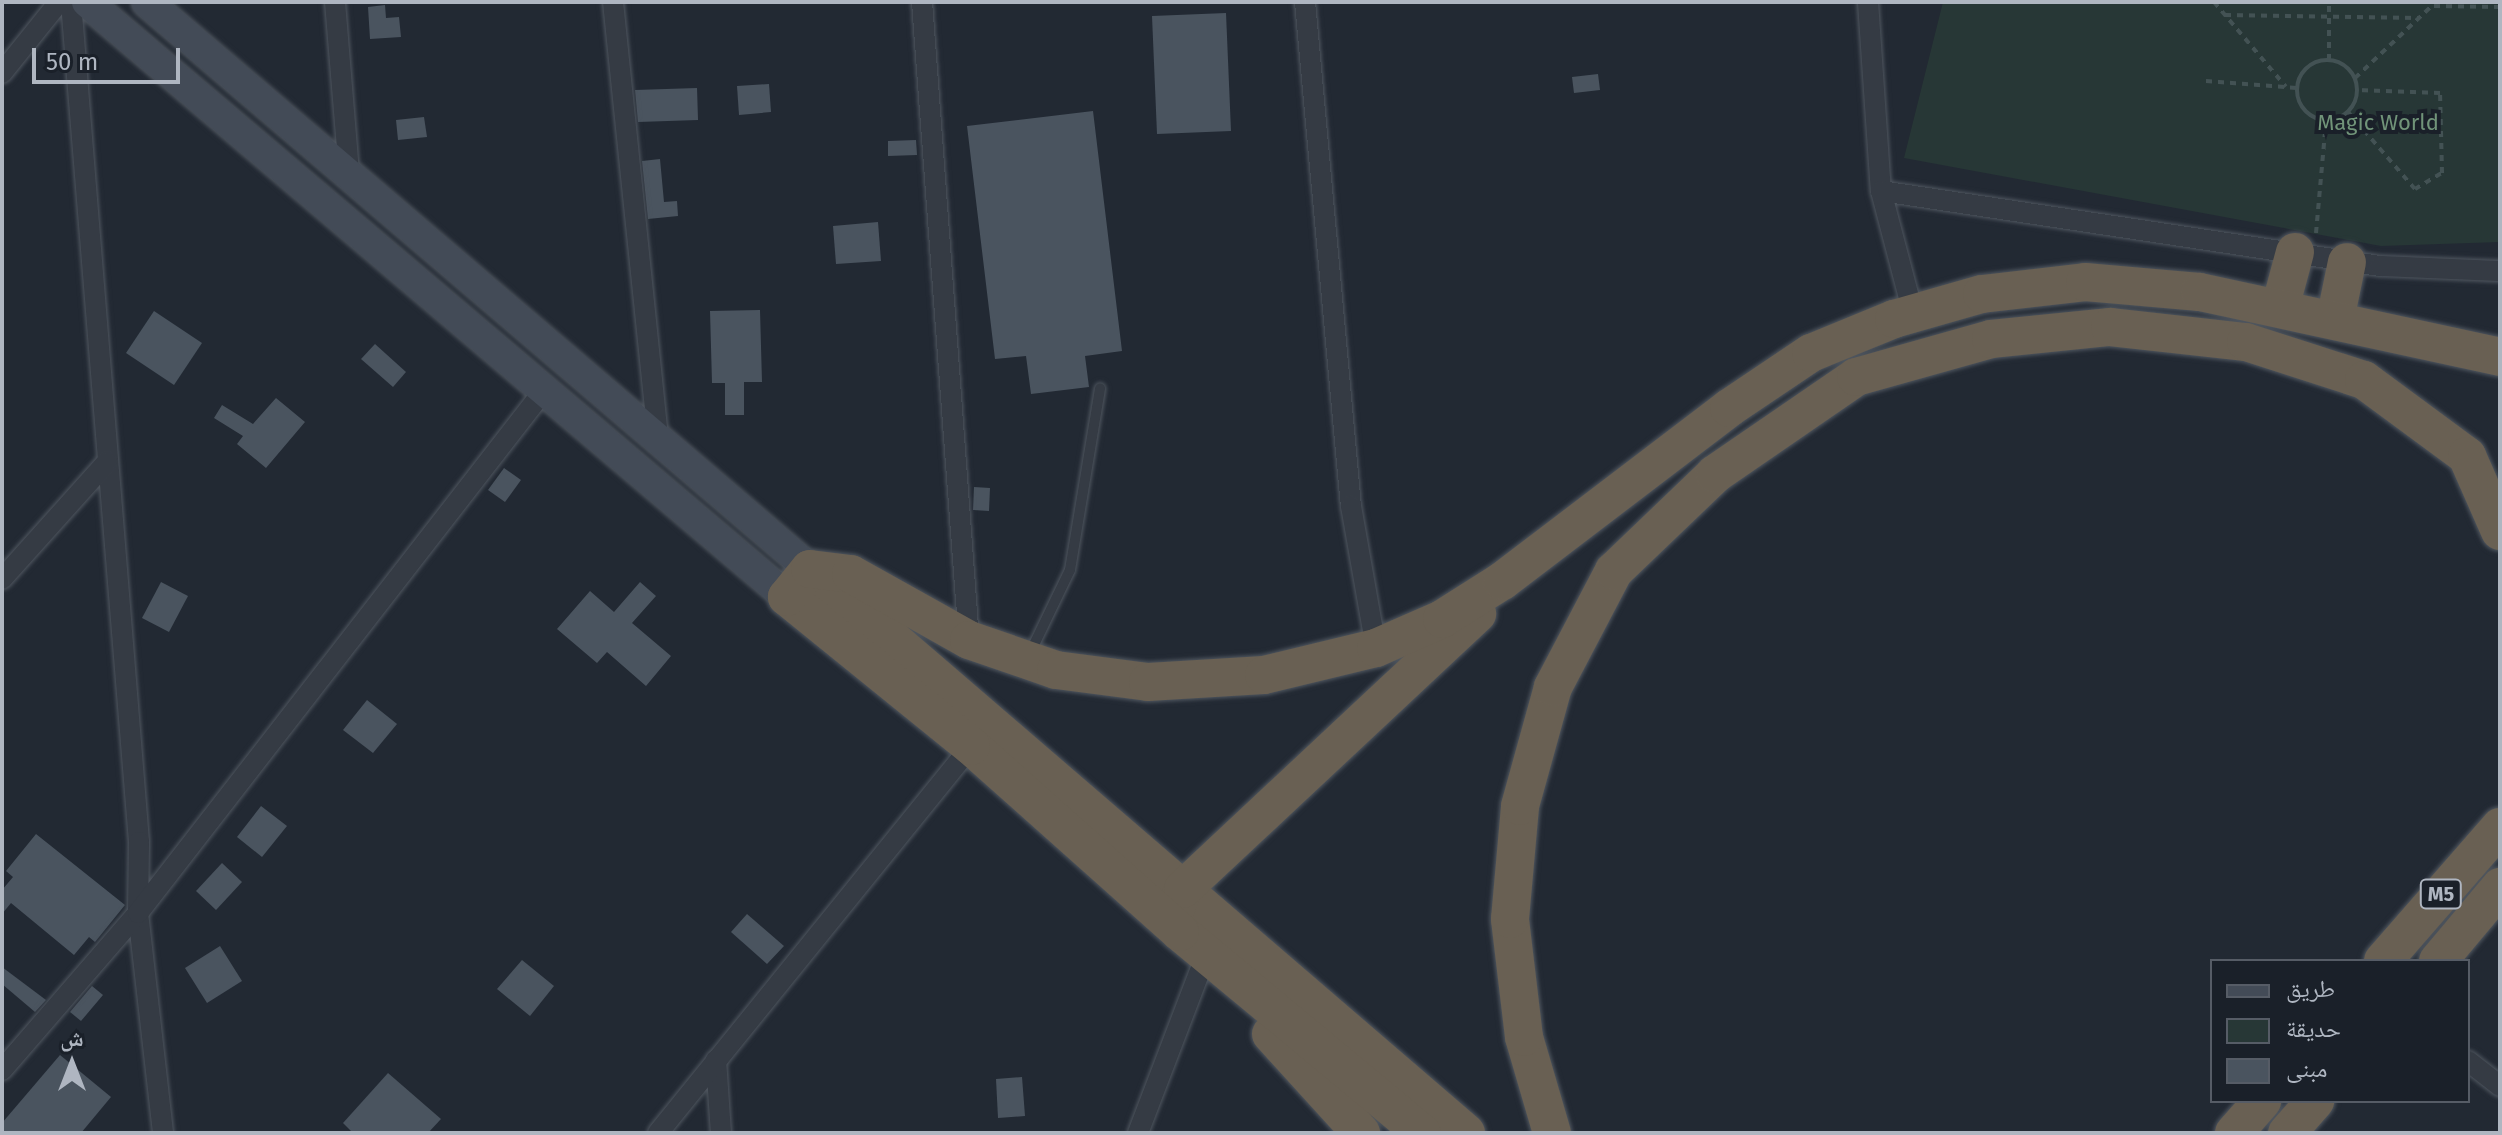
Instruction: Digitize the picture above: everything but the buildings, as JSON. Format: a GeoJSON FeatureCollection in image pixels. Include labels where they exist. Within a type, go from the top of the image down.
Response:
{"type":"FeatureCollection","features":[{"type":"Feature","properties":{"kind":"highway"},"geometry":{"type":"LineString","coordinates":[[2280,308],[2319,257]]}},
{"type":"Feature","properties":{"kind":"highway"},"geometry":{"type":"LineString","coordinates":[[2319,257],[2335,320]]}},
{"type":"Feature","properties":{"kind":"highway"},"geometry":{"type":"LineString","coordinates":[[799,583],[851,574],[969,640],[1026,662],[1102,678],[1187,682],[1264,675],[1376,648],[1472,601],[1729,408],[1811,353],[1913,313],[1982,294],[2085,282],[2200,292],[2500,357]]}},
{"type":"Feature","properties":{"kind":"highway"},"geometry":{"type":"LineString","coordinates":[[1552,1133],[1524,1037],[1510,919],[1520,806],[1553,687],[1614,571],[1715,474],[1856,377],[1991,339],[2110,327],[2246,342],[2364,380],[2377,389],[2467,456],[2500,531]]}},
{"type":"Feature","properties":{"kind":"highway"},"geometry":{"type":"LineString","coordinates":[[1361,1133],[1241,1001],[1201,951],[1175,911],[1183,889],[1549,546]]}},
{"type":"Feature","properties":{"kind":"highway"},"geometry":{"type":"LineString","coordinates":[[799,583],[971,746],[1201,951],[1422,1133]]}},
{"type":"Feature","properties":{"kind":"highway"},"geometry":{"type":"LineString","coordinates":[[799,583],[1183,889],[1466,1133]]}},
{"type":"Feature","properties":{"kind":"highway","name":"M5"},"geometry":{"type":"LineString","coordinates":[[2385,959],[2499,823]]}},
{"type":"Feature","properties":{"kind":"highway","name":"M5"},"geometry":{"type":"LineString","coordinates":[[2447,955],[2500,887]]}},
{"type":"Feature","properties":{"kind":"highway"},"geometry":{"type":"LineString","coordinates":[[2234,1133],[2260,1103]]}},
{"type":"Feature","properties":{"kind":"highway"},"geometry":{"type":"LineString","coordinates":[[2287,1133],[2313,1103]]}},
{"type":"Feature","properties":{"kind":"main road"},"geometry":{"type":"LineString","coordinates":[[87,2],[545,389],[799,583]]}},
{"type":"Feature","properties":{"kind":"main road"},"geometry":{"type":"LineString","coordinates":[[147,2],[658,437],[799,583]]}},
{"type":"Feature","properties":{"kind":"street"},"geometry":{"type":"LineString","coordinates":[[2,73],[59,2]]}},
{"type":"Feature","properties":{"kind":"street"},"geometry":{"type":"LineString","coordinates":[[71,2],[139,842],[138,913],[163,1133]]}},
{"type":"Feature","properties":{"kind":"street"},"geometry":{"type":"LineString","coordinates":[[335,2],[349,174]]}},
{"type":"Feature","properties":{"kind":"street"},"geometry":{"type":"LineString","coordinates":[[613,2],[658,437]]}},
{"type":"Feature","properties":{"kind":"street"},"geometry":{"type":"LineString","coordinates":[[922,2],[969,640]]}},
{"type":"Feature","properties":{"kind":"street"},"geometry":{"type":"LineString","coordinates":[[1305,2],[1351,506],[1376,648]]}},
{"type":"Feature","properties":{"kind":"street"},"geometry":{"type":"LineString","coordinates":[[1868,2],[1881,191],[1913,313]]}},
{"type":"Feature","properties":{"kind":"street"},"geometry":{"type":"LineString","coordinates":[[1881,191],[2319,257],[2500,271]]}},
{"type":"Feature","properties":{"kind":"street"},"geometry":{"type":"LineString","coordinates":[[2,1070],[138,913],[545,389]]}},
{"type":"Feature","properties":{"kind":"street"},"geometry":{"type":"LineString","coordinates":[[2,579],[107,462]]}},
{"type":"Feature","properties":{"kind":"street"},"geometry":{"type":"LineString","coordinates":[[658,1133],[971,746]]}},
{"type":"Feature","properties":{"kind":"street"},"geometry":{"type":"LineString","coordinates":[[1138,1133],[1201,951]]}},
{"type":"Feature","properties":{"kind":"street"},"geometry":{"type":"LineString","coordinates":[[2471,1059],[2500,1086]]}},
{"type":"Feature","properties":{"kind":"street"},"geometry":{"type":"LineString","coordinates":[[716,1060],[721,1133]]}},
{"type":"Feature","properties":{"kind":"lane"},"geometry":{"type":"LineString","coordinates":[[1026,662],[1070,570],[1100,388]]}},
{"type":"Feature","properties":{"kind":"path"},"geometry":{"type":"LineString","coordinates":[[2214,2],[2286,87]]}},
{"type":"Feature","properties":{"kind":"path"},"geometry":{"type":"LineString","coordinates":[[2329,2],[2329,60]]}},
{"type":"Feature","properties":{"kind":"path"},"geometry":{"type":"LineString","coordinates":[[2355,78],[2434,4],[2500,7]]}},
{"type":"Feature","properties":{"kind":"path"},"geometry":{"type":"LineString","coordinates":[[2225,15],[2419,18]]}},
{"type":"Feature","properties":{"kind":"path"},"geometry":{"type":"LineString","coordinates":[[2329,60],[2342,64],[2355,78],[2357,90],[2348,112],[2326,120],[2303,108],[2297,88],[2305,69],[2329,60]]}},
{"type":"Feature","properties":{"kind":"path"},"geometry":{"type":"LineString","coordinates":[[2206,81],[2297,88]]}},
{"type":"Feature","properties":{"kind":"path"},"geometry":{"type":"LineString","coordinates":[[2348,112],[2415,189],[2442,173],[2440,93],[2357,90]]}},
{"type":"Feature","properties":{"kind":"path"},"geometry":{"type":"LineString","coordinates":[[2319,257],[2326,120]]}},
{"type":"Feature","properties":{"kind":"green space","name":"Magic World"},"geometry":{"type":"Polygon","coordinates":[[[1943,2],[2500,2],[2500,242],[2381,246],[1904,158],[1943,2]]]}}]}
